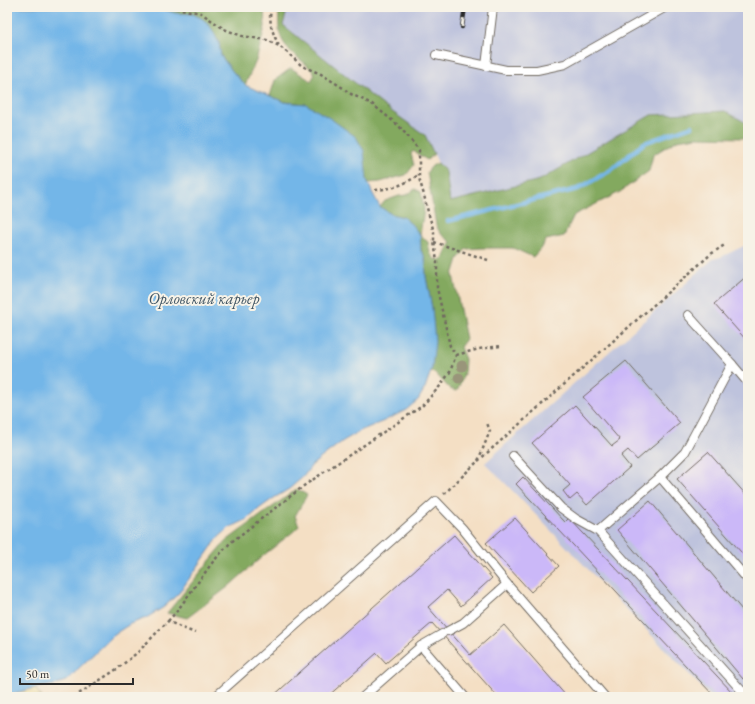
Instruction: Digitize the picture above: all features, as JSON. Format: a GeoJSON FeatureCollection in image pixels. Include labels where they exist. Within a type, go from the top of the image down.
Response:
{"type":"FeatureCollection","features":[{"type":"Feature","properties":{"kind":"lane"},"geometry":{"type":"LineString","coordinates":[[486,66],[493,7]]}},
{"type":"Feature","properties":{"kind":"lane"},"geometry":{"type":"LineString","coordinates":[[436,56],[506,70],[538,70],[565,64],[666,7]]}},
{"type":"Feature","properties":{"kind":"lane"},"geometry":{"type":"LineString","coordinates":[[688,315],[748,383]]}},
{"type":"Feature","properties":{"kind":"lane"},"geometry":{"type":"LineString","coordinates":[[598,531],[660,477],[685,452],[732,364]]}},
{"type":"Feature","properties":{"kind":"lane"},"geometry":{"type":"LineString","coordinates":[[513,456],[561,508],[576,519],[598,531],[741,690],[745,692],[748,691]]}},
{"type":"Feature","properties":{"kind":"lane"},"geometry":{"type":"LineString","coordinates":[[660,477],[748,580]]}},
{"type":"Feature","properties":{"kind":"lane"},"geometry":{"type":"LineString","coordinates":[[215,697],[436,501],[462,528],[507,584],[605,697]]}},
{"type":"Feature","properties":{"kind":"lane"},"geometry":{"type":"LineString","coordinates":[[363,697],[421,646],[463,622],[507,584]]}},
{"type":"Feature","properties":{"kind":"lane"},"geometry":{"type":"LineString","coordinates":[[421,646],[465,697]]}},
{"type":"Feature","properties":{"kind":"path"},"geometry":{"type":"LineString","coordinates":[[170,7],[201,13],[224,29],[242,36],[267,40],[279,46],[302,66],[321,74],[351,94],[372,104],[399,126],[419,150],[418,178],[434,232],[437,261],[437,288],[450,346],[456,355]]}},
{"type":"Feature","properties":{"kind":"path"},"geometry":{"type":"LineString","coordinates":[[194,7],[194,12]]}},
{"type":"Feature","properties":{"kind":"path"},"geometry":{"type":"LineString","coordinates":[[272,7],[270,16],[271,26],[279,46]]}},
{"type":"Feature","properties":{"kind":"path"},"geometry":{"type":"LineString","coordinates":[[375,190],[384,190],[396,187],[419,175]]}},
{"type":"Feature","properties":{"kind":"path"},"geometry":{"type":"LineString","coordinates":[[434,242],[488,260]]}},
{"type":"Feature","properties":{"kind":"path"},"geometry":{"type":"LineString","coordinates":[[436,501],[478,461],[711,254],[726,244]]}},
{"type":"Feature","properties":{"kind":"path"},"geometry":{"type":"LineString","coordinates":[[456,355],[479,349],[501,346]]}},
{"type":"Feature","properties":{"kind":"path"},"geometry":{"type":"LineString","coordinates":[[74,697],[117,670],[138,652],[177,611],[212,563],[230,543],[305,485],[422,406],[441,385],[450,372],[456,355]]}},
{"type":"Feature","properties":{"kind":"path"},"geometry":{"type":"LineString","coordinates":[[478,461],[490,431],[487,423]]}},
{"type":"Feature","properties":{"kind":"path"},"geometry":{"type":"LineString","coordinates":[[168,620],[195,633]]}},
{"type":"Feature","properties":{"kind":"shaded area"},"geometry":{"type":"Polygon","coordinates":[[[288,7],[748,7],[748,124],[725,111],[651,115],[540,180],[450,202],[446,172],[438,163],[425,135],[384,106],[283,25],[288,7]]]}},
{"type":"Feature","properties":{"kind":"shaded area"},"geometry":{"type":"Polygon","coordinates":[[[748,244],[748,697],[711,697],[485,463],[713,259],[721,257],[748,244]]]}},
{"type":"Feature","properties":{"kind":"green space"},"geometry":{"type":"Polygon","coordinates":[[[156,7],[264,7],[265,27],[256,61],[245,85],[221,56],[219,43],[193,14],[175,13],[156,7]]]}},
{"type":"Feature","properties":{"kind":"green space"},"geometry":{"type":"Polygon","coordinates":[[[279,7],[288,7],[283,25],[384,106],[425,135],[434,154],[427,160],[413,151],[411,154],[414,165],[406,175],[380,182],[368,183],[306,104],[284,102],[270,96],[275,80],[291,68],[311,81],[315,74],[290,51],[282,40],[279,29],[279,7]]]}},
{"type":"Feature","properties":{"kind":"green space"},"geometry":{"type":"Polygon","coordinates":[[[725,111],[748,124],[748,141],[743,138],[697,137],[677,140],[653,155],[649,171],[620,192],[574,215],[564,236],[546,240],[533,257],[513,248],[466,249],[458,259],[453,275],[466,339],[460,347],[465,359],[464,374],[457,391],[450,389],[431,371],[432,308],[426,277],[425,257],[421,251],[420,243],[412,225],[403,217],[391,214],[380,207],[385,201],[407,195],[415,189],[421,192],[424,209],[420,235],[428,242],[430,253],[434,259],[443,260],[451,242],[440,233],[436,225],[427,172],[432,166],[438,163],[446,172],[450,202],[540,180],[651,115],[725,111]]]}},
{"type":"Feature","properties":{"kind":"green space"},"geometry":{"type":"Polygon","coordinates":[[[297,489],[307,495],[295,516],[299,526],[294,531],[228,587],[187,618],[167,613],[226,541],[297,489]]]}},
{"type":"Feature","properties":{"kind":"sand"},"geometry":{"type":"Polygon","coordinates":[[[35,688],[42,697],[7,697],[7,695],[35,688]]]}},
{"type":"Feature","properties":{"kind":"water","name":"Орловский карьер"},"geometry":{"type":"Polygon","coordinates":[[[7,7],[156,7],[175,13],[193,14],[203,19],[212,29],[219,43],[221,56],[245,85],[284,102],[306,104],[331,119],[356,137],[364,151],[367,180],[380,207],[391,214],[403,217],[420,235],[421,251],[425,257],[426,277],[432,308],[435,341],[432,368],[425,388],[418,400],[406,410],[362,430],[343,441],[312,465],[303,477],[289,489],[260,508],[248,519],[229,528],[218,538],[179,593],[164,607],[146,618],[130,624],[113,635],[68,680],[54,685],[7,695],[7,7]]]}},
{"type":"Feature","properties":{"kind":"building"},"geometry":{"type":"Polygon","coordinates":[[[748,275],[748,342],[714,304],[748,275]]]}},
{"type":"Feature","properties":{"kind":"building"},"geometry":{"type":"Polygon","coordinates":[[[626,361],[680,423],[637,460],[628,450],[621,456],[630,467],[587,505],[577,494],[570,500],[563,491],[570,485],[532,443],[575,405],[612,446],[620,440],[583,397],[626,361]]]}},
{"type":"Feature","properties":{"kind":"building"},"geometry":{"type":"Polygon","coordinates":[[[708,452],[748,497],[748,560],[677,479],[708,452]]]}},
{"type":"Feature","properties":{"kind":"building"},"geometry":{"type":"Polygon","coordinates":[[[523,477],[565,522],[569,518],[732,692],[727,697],[715,697],[516,484],[523,477]]]}},
{"type":"Feature","properties":{"kind":"building"},"geometry":{"type":"Polygon","coordinates":[[[650,501],[748,617],[748,675],[743,679],[617,530],[650,501]]]}},
{"type":"Feature","properties":{"kind":"building"},"geometry":{"type":"Polygon","coordinates":[[[515,518],[559,566],[531,592],[486,543],[515,518]]]}},
{"type":"Feature","properties":{"kind":"building"},"geometry":{"type":"Polygon","coordinates":[[[454,535],[492,578],[461,606],[447,590],[428,607],[470,655],[504,625],[567,697],[498,697],[432,623],[386,663],[377,653],[327,697],[272,697],[454,535]]]}},
{"type":"Feature","properties":{"kind":"waterway"},"geometry":{"type":"LineString","coordinates":[[448,221],[578,189],[611,170],[644,143],[692,126]]}},
{"type":"Feature","properties":{"kind":"railway"},"geometry":{"type":"LineString","coordinates":[[462,27],[465,7]]}}]}
